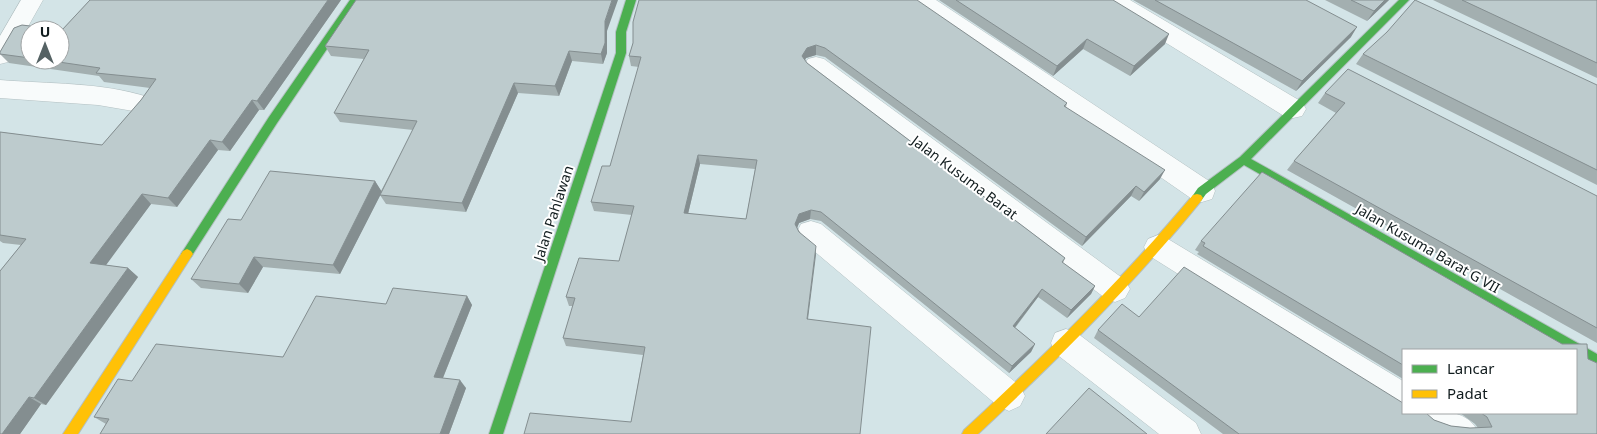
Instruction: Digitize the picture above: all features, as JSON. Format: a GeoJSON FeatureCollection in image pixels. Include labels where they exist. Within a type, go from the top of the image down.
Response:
{"type":"FeatureCollection","features":[{"type":"Feature","properties":{"kind":"street"},"geometry":{"type":"LineString","coordinates":[[0,56],[32,0]]}},
{"type":"Feature","properties":{"kind":"street"},"geometry":{"type":"LineString","coordinates":[[70,434],[273,120],[355,0]]}},
{"type":"Feature","properties":{"kind":"street","name":"Jalan Pahlawan"},"geometry":{"type":"LineString","coordinates":[[496,434],[621,53],[621,32],[631,0]]}},
{"type":"Feature","properties":{"kind":"street"},"geometry":{"type":"LineString","coordinates":[[920,0],[1202,191]]}},
{"type":"Feature","properties":{"kind":"street"},"geometry":{"type":"LineString","coordinates":[[1113,0],[1293,109]]}},
{"type":"Feature","properties":{"kind":"street"},"geometry":{"type":"LineString","coordinates":[[969,434],[1066,343],[1115,289],[1158,247],[1202,191],[1244,160],[1338,65],[1362,30],[1404,0]]}},
{"type":"Feature","properties":{"kind":"street","name":"Jalan Kusuma Barat"},"geometry":{"type":"LineString","coordinates":[[816,65],[1115,289]]}},
{"type":"Feature","properties":{"kind":"street"},"geometry":{"type":"LineString","coordinates":[[1338,65],[1364,79]]}},
{"type":"Feature","properties":{"kind":"street"},"geometry":{"type":"LineString","coordinates":[[0,90],[98,96],[138,103]]}},
{"type":"Feature","properties":{"kind":"street","name":"Jalan Kusuma Barat G VII"},"geometry":{"type":"LineString","coordinates":[[1244,160],[1574,349]]}},
{"type":"Feature","properties":{"kind":"street"},"geometry":{"type":"LineString","coordinates":[[811,232],[1009,396]]}},
{"type":"Feature","properties":{"kind":"street"},"geometry":{"type":"LineString","coordinates":[[1158,247],[1402,397]]}},
{"type":"Feature","properties":{"kind":"street"},"geometry":{"type":"LineString","coordinates":[[1066,343],[1185,434]]}},
{"type":"Feature","properties":{"kind":"street","name":"Jalan Kusuma Barat G VII"},"geometry":{"type":"LineString","coordinates":[[1577,351],[1597,362]]}},
{"type":"Feature","properties":{"kind":"street"},"geometry":{"type":"LineString","coordinates":[[1430,414],[1463,434]]}},
{"type":"Feature","properties":{"kind":"building"},"geometry":{"type":"Polygon","coordinates":[[[90,0],[328,0],[257,101],[252,100],[222,142],[210,140],[168,198],[142,194],[90,263],[128,268],[34,398],[29,397],[2,434],[0,434],[0,271],[26,239],[0,235],[0,132],[102,145],[141,100],[156,79],[96,73],[100,68],[70,64],[70,21],[90,0]]]}},
{"type":"Feature","properties":{"kind":"building"},"geometry":{"type":"Polygon","coordinates":[[[356,0],[612,0],[605,21],[605,43],[601,54],[569,51],[555,86],[514,83],[462,203],[380,195],[417,121],[334,113],[369,50],[325,46],[356,0]]]}},
{"type":"Feature","properties":{"kind":"building"},"geometry":{"type":"Polygon","coordinates":[[[639,0],[917,0],[1067,103],[1064,106],[1165,170],[1144,192],[1136,186],[1086,237],[825,48],[816,45],[807,48],[802,56],[807,63],[1065,258],[1062,262],[1095,286],[1071,310],[1042,289],[1013,326],[1035,344],[1012,366],[821,212],[811,210],[799,214],[795,224],[799,232],[816,246],[807,319],[871,327],[860,434],[524,434],[530,413],[631,422],[645,347],[563,338],[575,298],[566,297],[579,258],[619,261],[634,206],[591,202],[602,166],[610,166],[641,57],[629,56],[633,43],[633,22],[639,0]],[[698,155],[684,213],[746,219],[757,160],[698,155]]]}},
{"type":"Feature","properties":{"kind":"building"},"geometry":{"type":"Polygon","coordinates":[[[956,0],[1113,0],[1169,34],[1134,66],[1087,39],[1057,66],[956,0]]]}},
{"type":"Feature","properties":{"kind":"building"},"geometry":{"type":"Polygon","coordinates":[[[1155,0],[1306,0],[1357,27],[1302,81],[1155,0]]]}},
{"type":"Feature","properties":{"kind":"building"},"geometry":{"type":"Polygon","coordinates":[[[1351,0],[1385,0],[1374,11],[1351,0]]]}},
{"type":"Feature","properties":{"kind":"building"},"geometry":{"type":"Polygon","coordinates":[[[1415,0],[1597,85],[1597,170],[1363,54],[1387,32],[1415,0]]]}},
{"type":"Feature","properties":{"kind":"building"},"geometry":{"type":"Polygon","coordinates":[[[1462,0],[1597,0],[1597,63],[1462,0]]]}},
{"type":"Feature","properties":{"kind":"building"},"geometry":{"type":"Polygon","coordinates":[[[20,26],[20,57],[0,54],[0,52],[14,28],[20,26]]]}},
{"type":"Feature","properties":{"kind":"building"},"geometry":{"type":"Polygon","coordinates":[[[1348,69],[1597,196],[1597,328],[1294,161],[1345,103],[1325,93],[1348,69]]]}},
{"type":"Feature","properties":{"kind":"building"},"geometry":{"type":"Polygon","coordinates":[[[270,171],[375,181],[333,265],[254,257],[239,284],[191,279],[228,219],[241,220],[270,171]]]}},
{"type":"Feature","properties":{"kind":"building"},"geometry":{"type":"Polygon","coordinates":[[[1262,172],[1562,344],[1587,344],[1588,359],[1597,363],[1597,434],[1239,434],[1098,330],[1122,304],[1139,317],[1184,267],[1402,402],[1402,414],[1427,414],[1434,420],[1451,426],[1470,428],[1492,427],[1487,417],[1482,414],[1577,414],[1577,349],[1402,349],[1402,364],[1203,246],[1205,243],[1201,241],[1262,172]]]}},
{"type":"Feature","properties":{"kind":"building"},"geometry":{"type":"Polygon","coordinates":[[[393,288],[467,296],[434,377],[460,380],[440,434],[100,434],[109,419],[94,417],[118,379],[132,381],[156,344],[283,357],[316,296],[386,304],[393,288]]]}},
{"type":"Feature","properties":{"kind":"building"},"geometry":{"type":"Polygon","coordinates":[[[1089,388],[1147,434],[1046,434],[1089,388]]]}},
{"type":"Feature","properties":{"kind":"traffic: fast"},"geometry":{"type":"LineString","coordinates":[[187,254],[273,120],[355,0]]}},
{"type":"Feature","properties":{"kind":"traffic: fast"},"geometry":{"type":"LineString","coordinates":[[496,434],[621,53],[621,32],[631,0]]}},
{"type":"Feature","properties":{"kind":"traffic: fast"},"geometry":{"type":"LineString","coordinates":[[1197,198],[1202,191],[1244,160],[1404,0]]}},
{"type":"Feature","properties":{"kind":"traffic: fast"},"geometry":{"type":"LineString","coordinates":[[1244,160],[1576,349]]}},
{"type":"Feature","properties":{"kind":"traffic: fast"},"geometry":{"type":"LineString","coordinates":[[1577,350],[1597,361]]}},
{"type":"Feature","properties":{"kind":"traffic: slow"},"geometry":{"type":"LineString","coordinates":[[969,434],[1088,320],[1144,261],[1197,198]]}},
{"type":"Feature","properties":{"kind":"traffic: slow"},"geometry":{"type":"LineString","coordinates":[[70,434],[187,254]]}}]}
